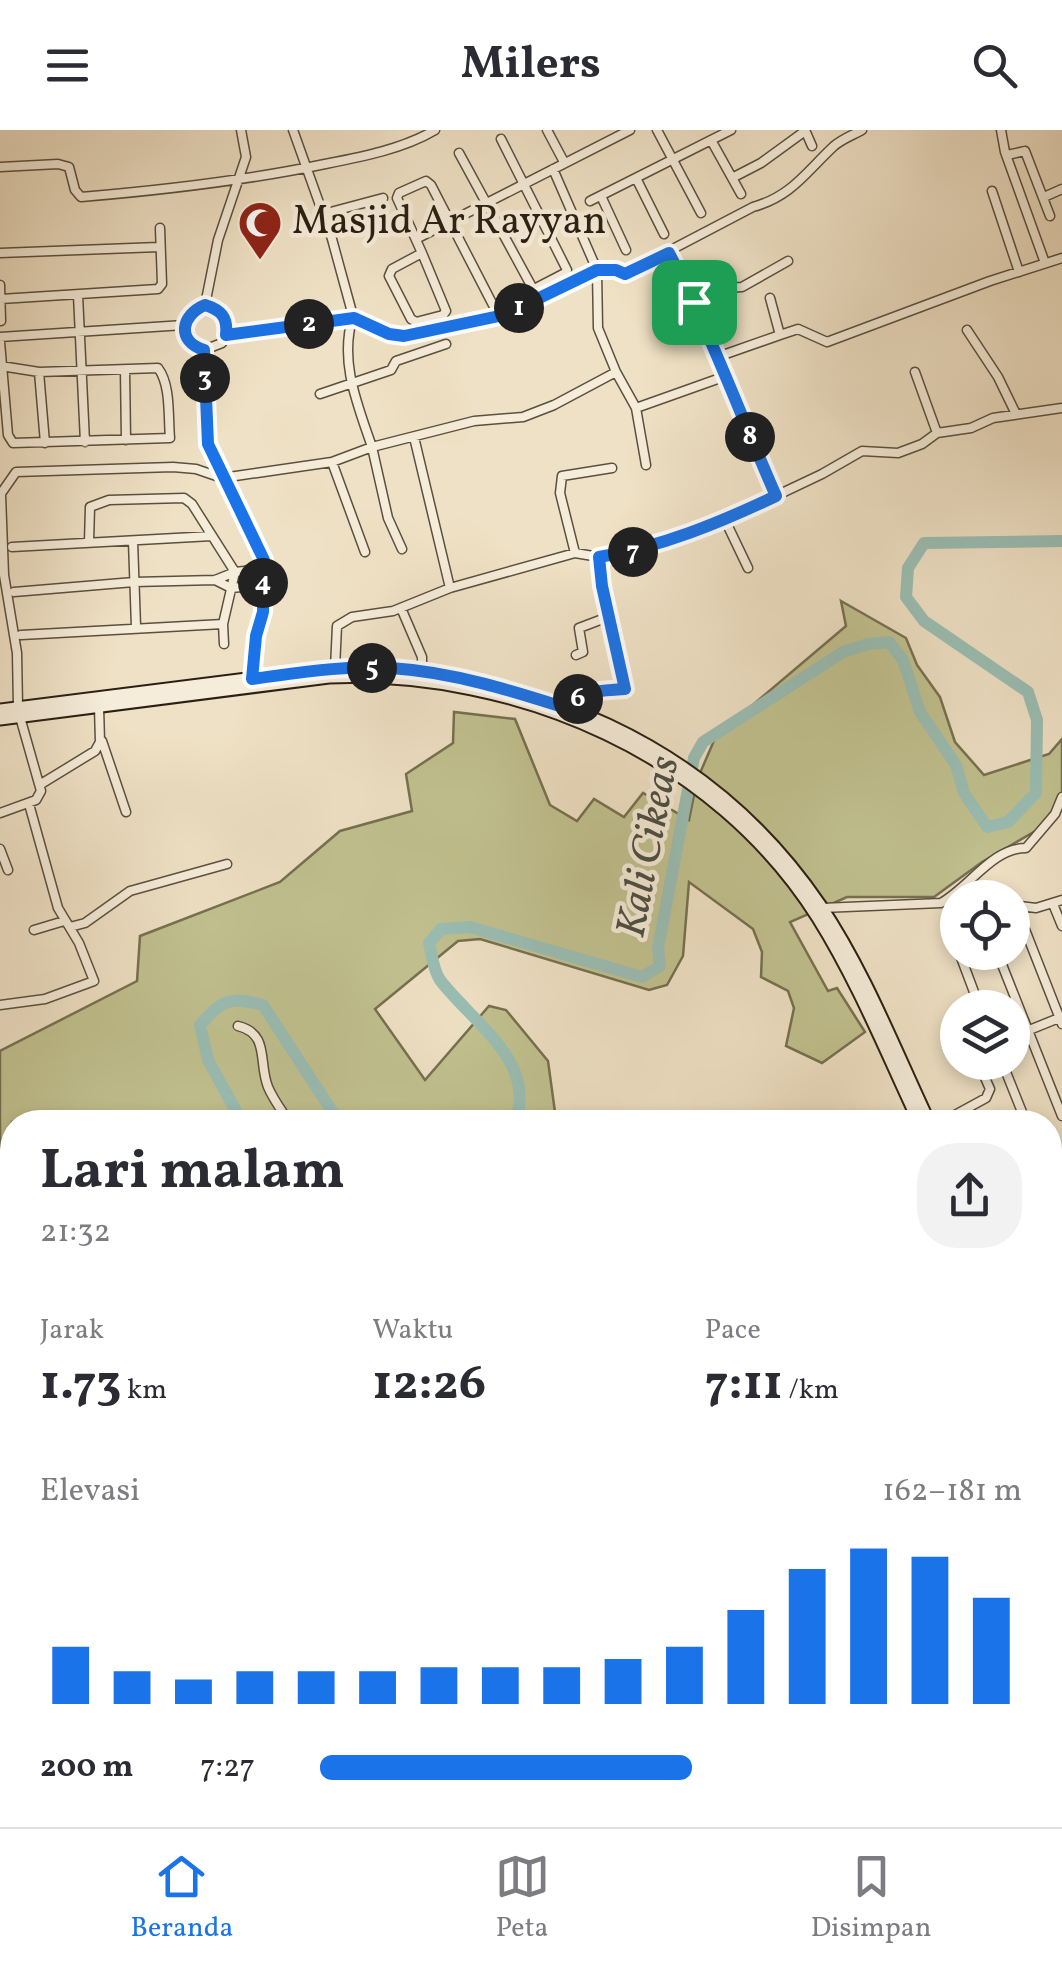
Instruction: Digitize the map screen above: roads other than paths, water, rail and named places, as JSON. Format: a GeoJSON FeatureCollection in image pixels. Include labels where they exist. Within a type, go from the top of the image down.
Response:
{"type":"FeatureCollection","features":[{"type":"Feature","properties":{"kind":"main road"},"geometry":{"type":"LineString","coordinates":[[0,719],[19,712],[336,668],[390,668],[569,718],[660,756]]}},
{"type":"Feature","properties":{"kind":"main road"},"geometry":{"type":"LineString","coordinates":[[0,710],[99,707],[329,677],[373,676],[428,676],[493,684],[572,710],[660,756],[722,800],[780,852],[822,908],[850,956],[923,1110]]}},
{"type":"Feature","properties":{"kind":"main road"},"geometry":{"type":"LineString","coordinates":[[722,800],[816,916],[841,958],[913,1110]]}},
{"type":"Feature","properties":{"kind":"street"},"geometry":{"type":"LineString","coordinates":[[205,305],[218,240],[246,157],[240,130]]}},
{"type":"Feature","properties":{"kind":"street"},"geometry":{"type":"LineString","coordinates":[[292,130],[323,214],[354,318],[348,328],[350,382],[372,446],[388,518],[402,549]]}},
{"type":"Feature","properties":{"kind":"street"},"geometry":{"type":"LineString","coordinates":[[547,130],[564,162]]}},
{"type":"Feature","properties":{"kind":"street"},"geometry":{"type":"LineString","coordinates":[[416,238],[630,130]]}},
{"type":"Feature","properties":{"kind":"street"},"geometry":{"type":"LineString","coordinates":[[658,130],[701,213]]}},
{"type":"Feature","properties":{"kind":"street"},"geometry":{"type":"LineString","coordinates":[[590,201],[730,130]]}},
{"type":"Feature","properties":{"kind":"street"},"geometry":{"type":"LineString","coordinates":[[732,178],[805,130],[812,146]]}},
{"type":"Feature","properties":{"kind":"street"},"geometry":{"type":"LineString","coordinates":[[226,335],[354,318],[389,334],[404,336],[504,315],[597,270],[625,274],[753,207],[772,202],[812,172],[836,143],[862,130]]}},
{"type":"Feature","properties":{"kind":"street"},"geometry":{"type":"LineString","coordinates":[[1001,130],[1006,155],[1046,263]]}},
{"type":"Feature","properties":{"kind":"street"},"geometry":{"type":"LineString","coordinates":[[0,167],[69,167],[81,198],[240,181],[358,157],[429,131]]}},
{"type":"Feature","properties":{"kind":"street"},"geometry":{"type":"LineString","coordinates":[[422,254],[392,269],[389,276],[416,322],[446,311],[416,238],[397,198],[399,192],[426,181],[493,305],[506,304],[567,270],[501,139]]}},
{"type":"Feature","properties":{"kind":"street"},"geometry":{"type":"LineString","coordinates":[[712,140],[741,194]]}},
{"type":"Feature","properties":{"kind":"street"},"geometry":{"type":"LineString","coordinates":[[1006,155],[1025,151],[1050,215]]}},
{"type":"Feature","properties":{"kind":"street"},"geometry":{"type":"LineString","coordinates":[[459,152],[533,289]]}},
{"type":"Feature","properties":{"kind":"street"},"geometry":{"type":"LineString","coordinates":[[553,169],[597,270],[598,328],[636,408],[646,465]]}},
{"type":"Feature","properties":{"kind":"street"},"geometry":{"type":"LineString","coordinates":[[636,178],[664,234]]}},
{"type":"Feature","properties":{"kind":"street"},"geometry":{"type":"LineString","coordinates":[[1044,197],[1062,189]]}},
{"type":"Feature","properties":{"kind":"street"},"geometry":{"type":"LineString","coordinates":[[992,191],[1019,272]]}},
{"type":"Feature","properties":{"kind":"street"},"geometry":{"type":"LineString","coordinates":[[602,196],[626,250]]}},
{"type":"Feature","properties":{"kind":"street"},"geometry":{"type":"LineString","coordinates":[[323,214],[382,198]]}},
{"type":"Feature","properties":{"kind":"street"},"geometry":{"type":"LineString","coordinates":[[1,299],[158,290],[162,284],[160,228]]}},
{"type":"Feature","properties":{"kind":"street"},"geometry":{"type":"LineString","coordinates":[[0,253],[159,246]]}},
{"type":"Feature","properties":{"kind":"street"},"geometry":{"type":"LineString","coordinates":[[669,253],[720,356],[776,496]]}},
{"type":"Feature","properties":{"kind":"street"},"geometry":{"type":"LineString","coordinates":[[720,356],[798,329],[827,342],[1062,258]]}},
{"type":"Feature","properties":{"kind":"street"},"geometry":{"type":"LineString","coordinates":[[696,305],[726,288],[742,287],[788,261]]}},
{"type":"Feature","properties":{"kind":"street"},"geometry":{"type":"LineString","coordinates":[[0,285],[2,321]]}},
{"type":"Feature","properties":{"kind":"street"},"geometry":{"type":"LineString","coordinates":[[696,305],[724,294]]}},
{"type":"Feature","properties":{"kind":"street"},"geometry":{"type":"LineString","coordinates":[[78,295],[86,442]]}},
{"type":"Feature","properties":{"kind":"street"},"geometry":{"type":"LineString","coordinates":[[770,298],[780,334]]}},
{"type":"Feature","properties":{"kind":"street"},"geometry":{"type":"LineString","coordinates":[[205,305],[224,316],[226,335],[222,343],[204,350],[189,342],[184,326],[192,311],[205,305]]}},
{"type":"Feature","properties":{"kind":"street"},"geometry":{"type":"LineString","coordinates":[[1,366],[38,372],[158,368],[162,373],[170,438],[15,444],[10,441],[1,366],[0,339],[184,326]]}},
{"type":"Feature","properties":{"kind":"street"},"geometry":{"type":"LineString","coordinates":[[967,330],[998,376],[1016,414]]}},
{"type":"Feature","properties":{"kind":"street"},"geometry":{"type":"LineString","coordinates":[[320,394],[391,370],[396,361],[446,344]]}},
{"type":"Feature","properties":{"kind":"street"},"geometry":{"type":"LineString","coordinates":[[204,350],[206,432],[212,455],[261,551],[263,612],[256,636],[252,679]]}},
{"type":"Feature","properties":{"kind":"street"},"geometry":{"type":"LineString","coordinates":[[125,370],[126,440]]}},
{"type":"Feature","properties":{"kind":"street"},"geometry":{"type":"LineString","coordinates":[[38,372],[44,443]]}},
{"type":"Feature","properties":{"kind":"street"},"geometry":{"type":"LineString","coordinates":[[0,813],[38,798],[41,784],[19,712],[17,653],[2,575],[1,495],[16,472],[196,469],[222,478],[332,462],[372,446],[474,421],[523,417],[616,372]]}},
{"type":"Feature","properties":{"kind":"street"},"geometry":{"type":"LineString","coordinates":[[916,372],[937,433]]}},
{"type":"Feature","properties":{"kind":"street"},"geometry":{"type":"LineString","coordinates":[[636,408],[726,376]]}},
{"type":"Feature","properties":{"kind":"street"},"geometry":{"type":"LineString","coordinates":[[336,668],[337,626],[341,621],[401,608],[450,588],[576,553],[599,557],[636,551],[725,520],[857,453],[898,454],[937,433],[971,428],[993,418],[1062,408]]}},
{"type":"Feature","properties":{"kind":"street"},"geometry":{"type":"LineString","coordinates":[[414,437],[450,588]]}},
{"type":"Feature","properties":{"kind":"street"},"geometry":{"type":"LineString","coordinates":[[196,469],[212,455]]}},
{"type":"Feature","properties":{"kind":"street"},"geometry":{"type":"LineString","coordinates":[[332,462],[365,552]]}},
{"type":"Feature","properties":{"kind":"street"},"geometry":{"type":"LineString","coordinates":[[576,553],[560,494],[562,476],[612,468]]}},
{"type":"Feature","properties":{"kind":"street"},"geometry":{"type":"LineString","coordinates":[[89,542],[90,507],[109,500],[184,498],[235,572],[223,624],[224,644]]}},
{"type":"Feature","properties":{"kind":"street"},"geometry":{"type":"LineString","coordinates":[[725,520],[748,568]]}},
{"type":"Feature","properties":{"kind":"street"},"geometry":{"type":"LineString","coordinates":[[12,547],[212,536]]}},
{"type":"Feature","properties":{"kind":"street"},"geometry":{"type":"LineString","coordinates":[[133,540],[136,626]]}},
{"type":"Feature","properties":{"kind":"street"},"geometry":{"type":"LineString","coordinates":[[572,710],[582,696],[626,688],[608,617],[599,557]]}},
{"type":"Feature","properties":{"kind":"street"},"geometry":{"type":"LineString","coordinates":[[14,592],[214,580],[235,572],[263,569]]}},
{"type":"Feature","properties":{"kind":"street"},"geometry":{"type":"LineString","coordinates":[[214,580],[231,588],[263,585]]}},
{"type":"Feature","properties":{"kind":"street"},"geometry":{"type":"LineString","coordinates":[[401,608],[428,676]]}},
{"type":"Feature","properties":{"kind":"street"},"geometry":{"type":"LineString","coordinates":[[576,656],[583,652],[579,628],[608,617]]}},
{"type":"Feature","properties":{"kind":"street"},"geometry":{"type":"LineString","coordinates":[[21,635],[223,624]]}},
{"type":"Feature","properties":{"kind":"street"},"geometry":{"type":"LineString","coordinates":[[41,784],[93,753],[99,745],[99,707]]}},
{"type":"Feature","properties":{"kind":"street"},"geometry":{"type":"LineString","coordinates":[[100,737],[126,812]]}},
{"type":"Feature","properties":{"kind":"street"},"geometry":{"type":"LineString","coordinates":[[822,908],[942,903],[1004,851],[1026,848],[1055,814],[1062,797]]}},
{"type":"Feature","properties":{"kind":"street"},"geometry":{"type":"LineString","coordinates":[[0,1005],[45,999],[92,983],[92,970],[53,894],[29,804]]}},
{"type":"Feature","properties":{"kind":"street"},"geometry":{"type":"LineString","coordinates":[[0,849],[8,870]]}},
{"type":"Feature","properties":{"kind":"street"},"geometry":{"type":"LineString","coordinates":[[34,930],[85,923],[130,890],[227,864]]}},
{"type":"Feature","properties":{"kind":"street"},"geometry":{"type":"LineString","coordinates":[[1030,907],[1058,902],[1062,926]]}},
{"type":"Feature","properties":{"kind":"street"},"geometry":{"type":"LineString","coordinates":[[1030,944],[1061,1021],[1030,1030]]}},
{"type":"Feature","properties":{"kind":"street"},"geometry":{"type":"LineString","coordinates":[[238,1026],[251,1030],[258,1039],[267,1085],[282,1110]]}},
{"type":"Feature","properties":{"kind":"street"},"geometry":{"type":"LineString","coordinates":[[1030,1038],[1060,1110]]}},
{"type":"Feature","properties":{"kind":"street"},"geometry":{"type":"LineString","coordinates":[[964,1110],[986,1098],[990,1089],[986,1080]]}},
{"type":"Feature","properties":{"kind":"street"},"geometry":{"type":"LineString","coordinates":[[1009,1080],[1021,1110]]}},
{"type":"Feature","properties":{"kind":"waterway","name":"Kali Cikeas"},"geometry":{"type":"LineString","coordinates":[[518,1110],[517,1080],[510,1062],[436,972],[429,943],[441,929],[470,927],[642,977],[660,966],[658,948],[694,758],[703,742],[843,652],[868,644],[889,642],[903,660],[920,712],[956,765],[964,793],[987,827],[1008,822],[1036,793],[1037,720],[1028,692],[924,621],[906,597],[908,568],[924,543],[1062,541]]}},
{"type":"Feature","properties":{"kind":"waterway","name":"Kali Cikeas"},"geometry":{"type":"LineString","coordinates":[[235,1110],[208,1060],[200,1025],[221,1005],[234,1001],[263,1005],[331,1110]]}},
{"type":"Feature","properties":{"kind":"place","name":"Masjid Ar Rayyan"},"geometry":{"type":"Point","coordinates":[260,261]}}]}
